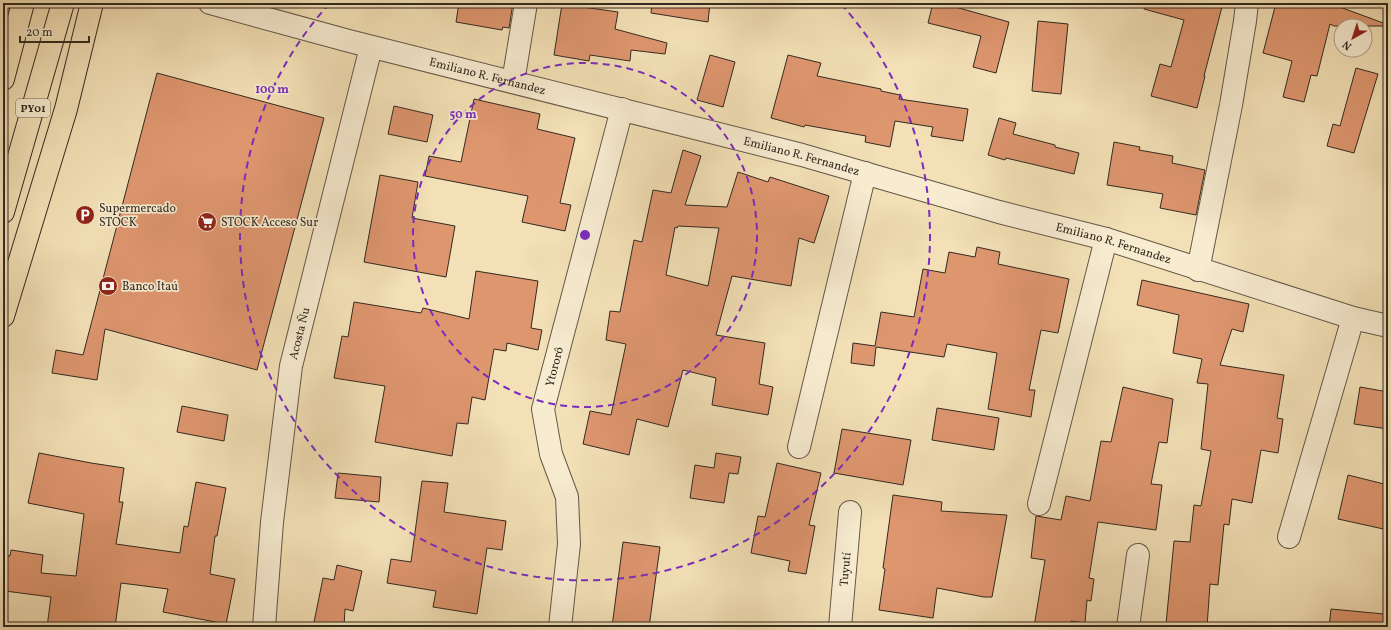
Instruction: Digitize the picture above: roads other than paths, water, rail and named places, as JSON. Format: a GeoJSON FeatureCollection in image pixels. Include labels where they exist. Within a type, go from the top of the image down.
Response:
{"type":"FeatureCollection","features":[{"type":"Feature","properties":{"kind":"highway"},"geometry":{"type":"LineString","coordinates":[[3,79],[23,3]]}},
{"type":"Feature","properties":{"kind":"highway","name":"PY01"},"geometry":{"type":"LineString","coordinates":[[3,212],[63,3]]}},
{"type":"Feature","properties":{"kind":"highway"},"geometry":{"type":"LineString","coordinates":[[3,316],[66,109],[92,3]]}},
{"type":"Feature","properties":{"kind":"street","name":"Emiliano R. Fernandez"},"geometry":{"type":"LineString","coordinates":[[210,3],[371,47],[802,155],[999,212],[1106,239],[1198,270],[1353,318],[1388,326]]}},
{"type":"Feature","properties":{"kind":"street"},"geometry":{"type":"LineString","coordinates":[[513,82],[526,3]]}},
{"type":"Feature","properties":{"kind":"street"},"geometry":{"type":"LineString","coordinates":[[1198,270],[1231,105],[1247,3]]}},
{"type":"Feature","properties":{"kind":"street","name":"Acosta Ñu"},"geometry":{"type":"LineString","coordinates":[[264,627],[272,522],[291,366],[371,47]]}},
{"type":"Feature","properties":{"kind":"street","name":"Ytororô"},"geometry":{"type":"LineString","coordinates":[[560,627],[569,544],[567,498],[552,454],[543,409],[622,109]]}},
{"type":"Feature","properties":{"kind":"street"},"geometry":{"type":"LineString","coordinates":[[799,447],[865,173]]}},
{"type":"Feature","properties":{"kind":"street"},"geometry":{"type":"LineString","coordinates":[[1040,504],[1106,239]]}},
{"type":"Feature","properties":{"kind":"street"},"geometry":{"type":"LineString","coordinates":[[1289,538],[1353,318]]}},
{"type":"Feature","properties":{"kind":"street","name":"Tuyutí"},"geometry":{"type":"LineString","coordinates":[[840,627],[850,512]]}},
{"type":"Feature","properties":{"kind":"street"},"geometry":{"type":"LineString","coordinates":[[1128,627],[1138,554]]}},
{"type":"Feature","properties":{"kind":"place","name":"Supermercado STOCK"},"geometry":{"type":"Point","coordinates":[85,215]}},
{"type":"Feature","properties":{"kind":"place","name":"STOCK Acceso Sur"},"geometry":{"type":"Point","coordinates":[207,222]}},
{"type":"Feature","properties":{"kind":"place","name":"Banco Itaú"},"geometry":{"type":"Point","coordinates":[108,286]}}]}
